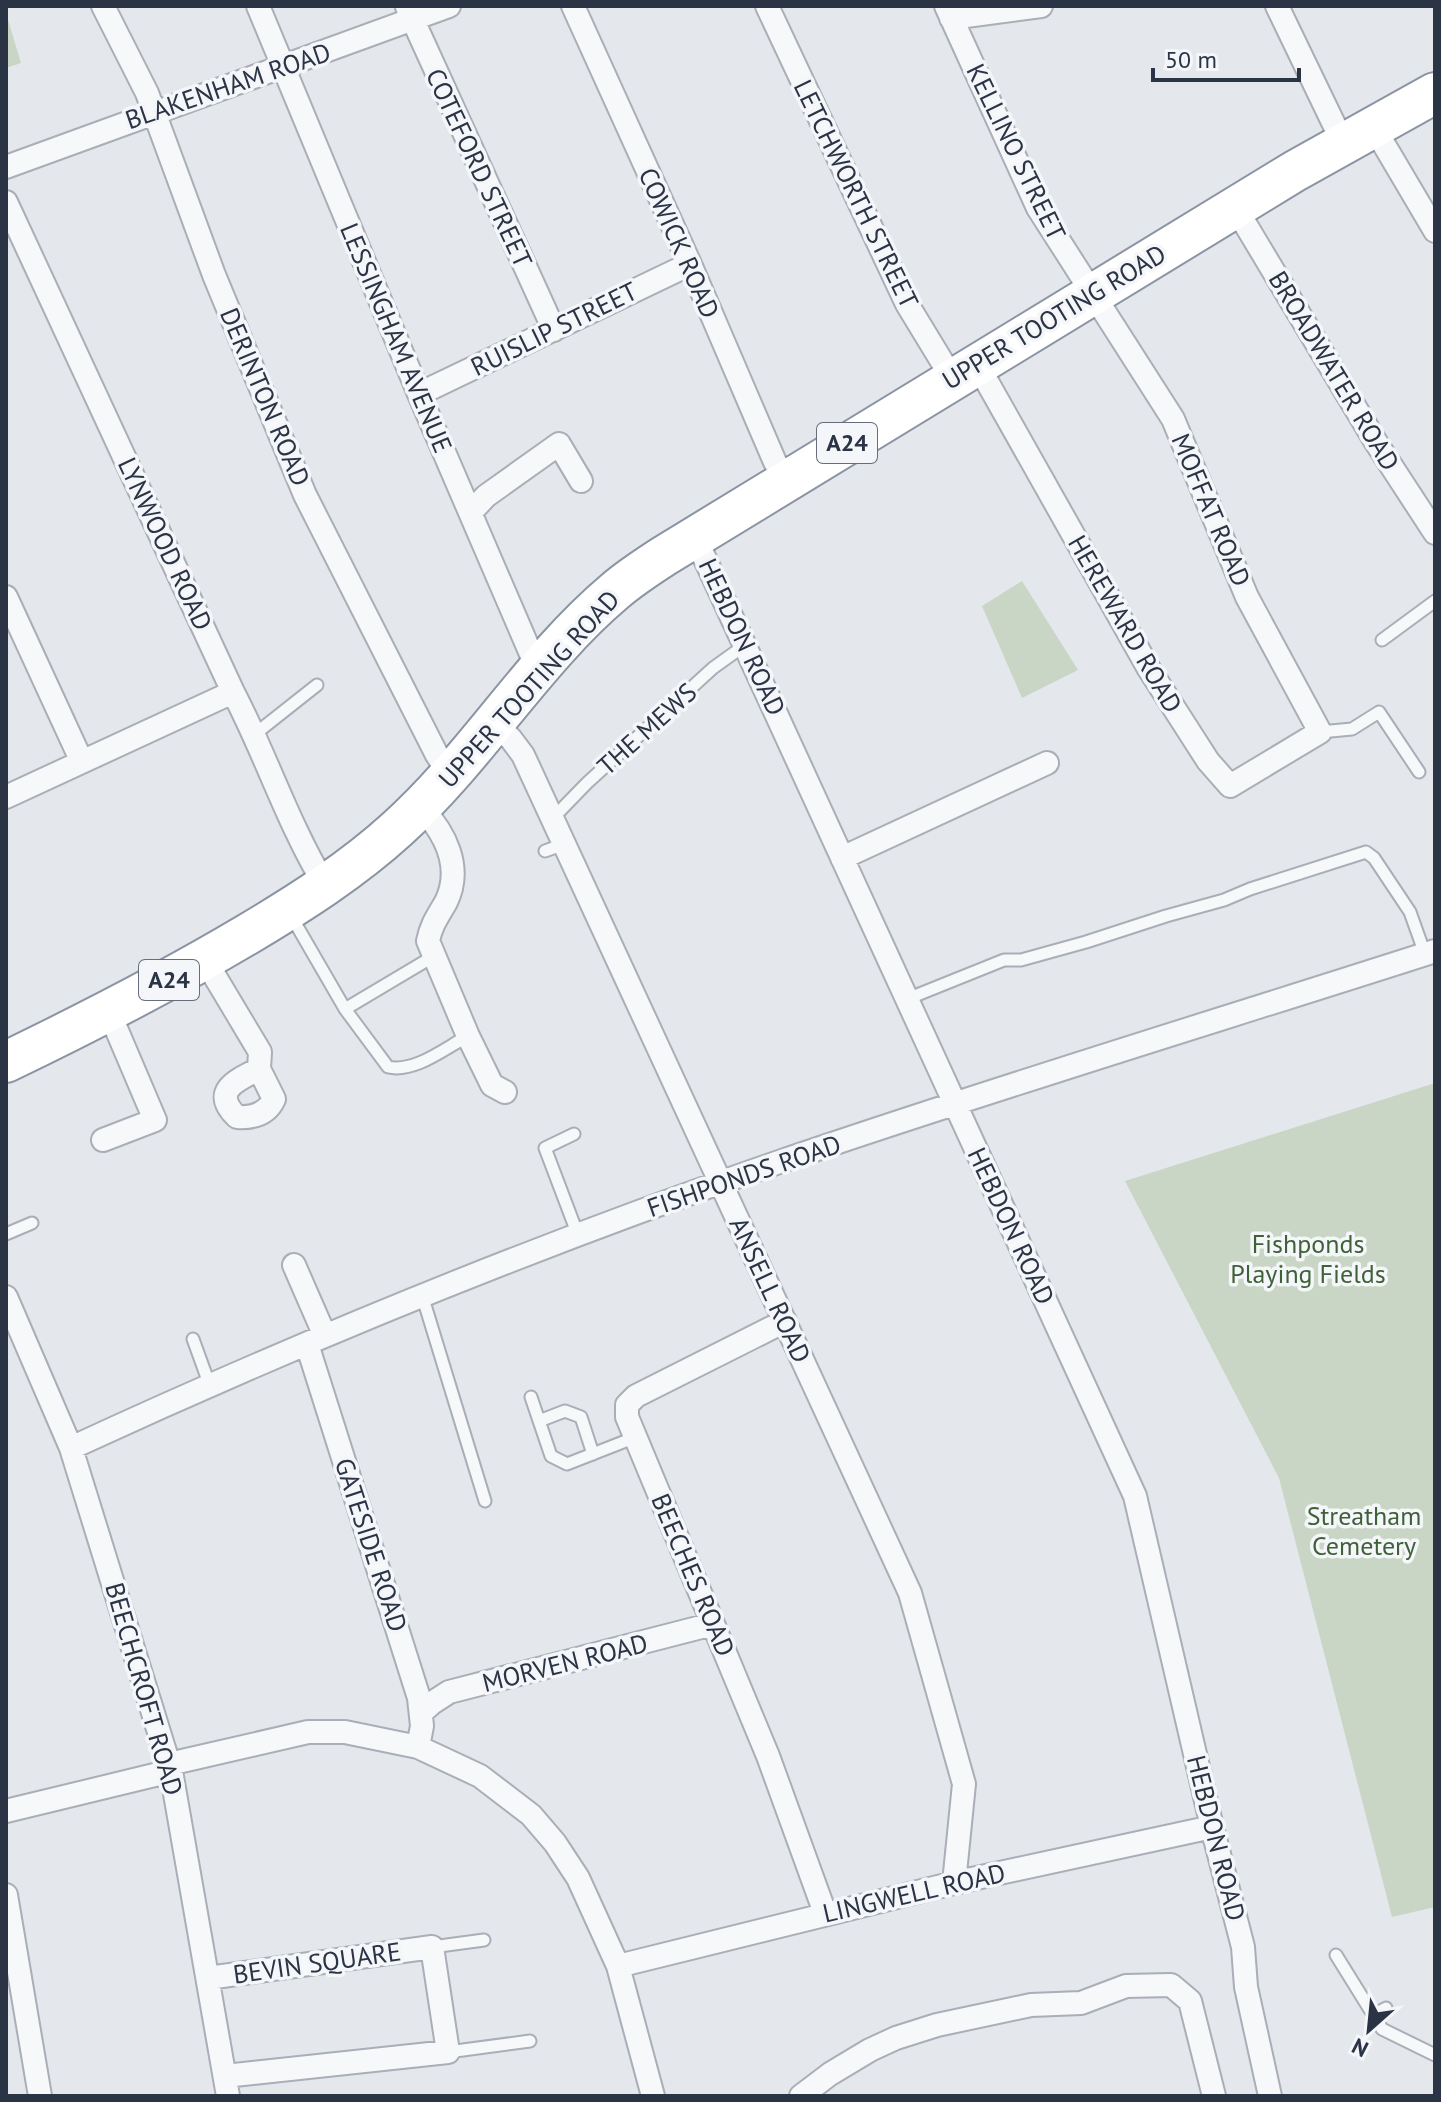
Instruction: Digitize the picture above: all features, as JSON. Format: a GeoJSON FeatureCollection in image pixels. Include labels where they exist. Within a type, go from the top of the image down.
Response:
{"type":"FeatureCollection","features":[{"type":"Feature","properties":{"kind":"highway","name":"A24"},"geometry":{"type":"LineString","coordinates":[[1358,135],[1435,93]]}},
{"type":"Feature","properties":{"kind":"highway","name":"UPPER TOOTING ROAD"},"geometry":{"type":"LineString","coordinates":[[6,1062],[109,1012],[205,960],[325,885],[421,807],[544,665],[615,591],[694,535],[1358,135]]}},
{"type":"Feature","properties":{"kind":"street","name":"DERINTON ROAD"},"geometry":{"type":"LineString","coordinates":[[103,6],[154,111],[214,275],[305,495],[437,755],[451,776]]}},
{"type":"Feature","properties":{"kind":"street","name":"LESSINGHAM AVENUE"},"geometry":{"type":"LineString","coordinates":[[258,6],[531,654],[544,665]]}},
{"type":"Feature","properties":{"kind":"street","name":"BLAKENHAM ROAD"},"geometry":{"type":"LineString","coordinates":[[6,167],[154,111],[282,68],[409,13],[449,6]]}},
{"type":"Feature","properties":{"kind":"street","name":"COWICK ROAD"},"geometry":{"type":"LineString","coordinates":[[573,6],[690,264],[755,417],[786,480]]}},
{"type":"Feature","properties":{"kind":"street","name":"LETCHWORTH STREET"},"geometry":{"type":"LineString","coordinates":[[767,6],[907,304],[965,371]]}},
{"type":"Feature","properties":{"kind":"street"},"geometry":{"type":"LineString","coordinates":[[949,12],[1041,6]]}},
{"type":"Feature","properties":{"kind":"street"},"geometry":{"type":"LineString","coordinates":[[1277,6],[1358,135],[1435,231]]}},
{"type":"Feature","properties":{"kind":"street","name":"KELLINO STREET"},"geometry":{"type":"LineString","coordinates":[[949,12],[1038,208],[1092,294]]}},
{"type":"Feature","properties":{"kind":"street","name":"COTEFORD STREET"},"geometry":{"type":"LineString","coordinates":[[409,13],[554,330]]}},
{"type":"Feature","properties":{"kind":"street","name":"LYNWOOD ROAD"},"geometry":{"type":"LineString","coordinates":[[6,202],[255,734],[306,851],[325,885]]}},
{"type":"Feature","properties":{"kind":"street","name":"BROADWATER ROAD"},"geometry":{"type":"LineString","coordinates":[[1235,207],[1377,444],[1435,533]]}},
{"type":"Feature","properties":{"kind":"street","name":"RUISLIP STREET"},"geometry":{"type":"LineString","coordinates":[[419,394],[690,264]]}},
{"type":"Feature","properties":{"kind":"street","name":"MOFFAT ROAD"},"geometry":{"type":"LineString","coordinates":[[1092,294],[1173,419],[1247,597],[1320,732]]}},
{"type":"Feature","properties":{"kind":"street","name":"HEREWARD ROAD"},"geometry":{"type":"LineString","coordinates":[[965,371],[1149,669],[1208,761],[1230,786],[1320,732]]}},
{"type":"Feature","properties":{"kind":"street"},"geometry":{"type":"LineString","coordinates":[[471,512],[486,496],[559,444],[581,481]]}},
{"type":"Feature","properties":{"kind":"street","name":"HEBDON ROAD"},"geometry":{"type":"LineString","coordinates":[[694,535],[1135,1496],[1243,1947],[1246,1987],[1270,2096]]}},
{"type":"Feature","properties":{"kind":"street"},"geometry":{"type":"LineString","coordinates":[[6,597],[82,762]]}},
{"type":"Feature","properties":{"kind":"street"},"geometry":{"type":"LineString","coordinates":[[6,797],[233,692]]}},
{"type":"Feature","properties":{"kind":"street","name":"ANSELL ROAD"},"geometry":{"type":"LineString","coordinates":[[495,724],[519,748],[553,818],[554,848],[721,1184],[910,1593],[964,1784],[955,1873],[958,1882]]}},
{"type":"Feature","properties":{"kind":"street"},"geometry":{"type":"LineString","coordinates":[[842,858],[1047,763]]}},
{"type":"Feature","properties":{"kind":"street"},"geometry":{"type":"LineString","coordinates":[[421,807],[446,842],[455,875],[428,941],[492,1085],[505,1092]]}},
{"type":"Feature","properties":{"kind":"street","name":"FISHPONDS ROAD"},"geometry":{"type":"LineString","coordinates":[[71,1448],[422,1294],[578,1235],[777,1163],[1430,952]]}},
{"type":"Feature","properties":{"kind":"street"},"geometry":{"type":"LineString","coordinates":[[205,960],[260,1052],[259,1069]]}},
{"type":"Feature","properties":{"kind":"street"},"geometry":{"type":"LineString","coordinates":[[103,1140],[155,1120],[109,1012]]}},
{"type":"Feature","properties":{"kind":"street","name":"GATESIDE ROAD"},"geometry":{"type":"LineString","coordinates":[[294,1265],[422,1712],[418,1747]]}},
{"type":"Feature","properties":{"kind":"street","name":"BEECHCROFT ROAD"},"geometry":{"type":"LineString","coordinates":[[6,1297],[71,1448],[170,1768],[227,2086]]}},
{"type":"Feature","properties":{"kind":"street","name":"BEECHES ROAD"},"geometry":{"type":"LineString","coordinates":[[785,1321],[636,1396],[630,1400],[626,1411],[768,1756],[825,1913]]}},
{"type":"Feature","properties":{"kind":"street","name":"MORVEN ROAD"},"geometry":{"type":"LineString","coordinates":[[422,1712],[441,1696],[463,1688],[713,1624]]}},
{"type":"Feature","properties":{"kind":"street"},"geometry":{"type":"LineString","coordinates":[[6,1811],[308,1732],[345,1732],[418,1747],[480,1776],[531,1815],[555,1843],[578,1878],[618,1966],[650,2086]]}},
{"type":"Feature","properties":{"kind":"street","name":"LINGWELL ROAD"},"geometry":{"type":"LineString","coordinates":[[618,1966],[825,1913],[1212,1827]]}},
{"type":"Feature","properties":{"kind":"street"},"geometry":{"type":"LineString","coordinates":[[6,1895],[40,2096]]}},
{"type":"Feature","properties":{"kind":"street","name":"BEVIN SQUARE"},"geometry":{"type":"LineString","coordinates":[[208,1978],[432,1947],[448,2052]]}},
{"type":"Feature","properties":{"kind":"street"},"geometry":{"type":"LineString","coordinates":[[801,2096],[870,2050],[937,2025],[1031,2005],[1081,2003],[1126,1986],[1171,1985],[1190,2001],[1214,2096]]}},
{"type":"Feature","properties":{"kind":"street"},"geometry":{"type":"LineString","coordinates":[[227,2086],[448,2052]]}},
{"type":"Feature","properties":{"kind":"lane"},"geometry":{"type":"LineString","coordinates":[[1382,640],[1435,601]]}},
{"type":"Feature","properties":{"kind":"lane","name":"THE MEWS"},"geometry":{"type":"LineString","coordinates":[[553,818],[713,668],[745,645]]}},
{"type":"Feature","properties":{"kind":"lane"},"geometry":{"type":"LineString","coordinates":[[255,734],[317,685]]}},
{"type":"Feature","properties":{"kind":"lane"},"geometry":{"type":"LineString","coordinates":[[1320,732],[1352,729],[1379,712],[1419,772]]}},
{"type":"Feature","properties":{"kind":"lane"},"geometry":{"type":"LineString","coordinates":[[907,999],[1004,960],[1021,960],[1086,942],[1366,852],[1374,858],[1410,912],[1430,952]]}},
{"type":"Feature","properties":{"kind":"lane"},"geometry":{"type":"LineString","coordinates":[[288,910],[345,1009],[388,1067],[398,1069],[418,1063],[468,1036]]}},
{"type":"Feature","properties":{"kind":"lane"},"geometry":{"type":"LineString","coordinates":[[345,1009],[434,956]]}},
{"type":"Feature","properties":{"kind":"lane"},"geometry":{"type":"LineString","coordinates":[[574,1134],[545,1148],[578,1235]]}},
{"type":"Feature","properties":{"kind":"lane"},"geometry":{"type":"LineString","coordinates":[[6,1234],[32,1223]]}},
{"type":"Feature","properties":{"kind":"lane"},"geometry":{"type":"LineString","coordinates":[[422,1294],[485,1501]]}},
{"type":"Feature","properties":{"kind":"lane"},"geometry":{"type":"LineString","coordinates":[[193,1339],[210,1386]]}},
{"type":"Feature","properties":{"kind":"lane"},"geometry":{"type":"LineString","coordinates":[[531,1397],[551,1456],[558,1462],[567,1464],[636,1437]]}},
{"type":"Feature","properties":{"kind":"lane"},"geometry":{"type":"LineString","coordinates":[[539,1421],[565,1411],[581,1417],[593,1454]]}},
{"type":"Feature","properties":{"kind":"lane"},"geometry":{"type":"LineString","coordinates":[[432,1947],[484,1940]]}},
{"type":"Feature","properties":{"kind":"lane"},"geometry":{"type":"LineString","coordinates":[[1336,1955],[1382,2029],[1435,2055]]}},
{"type":"Feature","properties":{"kind":"lane"},"geometry":{"type":"LineString","coordinates":[[1373,2015],[1386,2008]]}},
{"type":"Feature","properties":{"kind":"lane"},"geometry":{"type":"LineString","coordinates":[[448,2052],[530,2041]]}},
{"type":"Feature","properties":{"kind":"green space"},"geometry":{"type":"Polygon","coordinates":[[[6,13],[21,63],[6,68],[6,13]]]}},
{"type":"Feature","properties":{"kind":"green space"},"geometry":{"type":"Polygon","coordinates":[[[1022,581],[1078,670],[1022,698],[982,606],[1022,581]]]}},
{"type":"Feature","properties":{"kind":"green space","name":"Fishponds Playing Fields"},"geometry":{"type":"Polygon","coordinates":[[[1435,1083],[1435,1907],[1392,1917],[1279,1478],[1125,1181],[1435,1083]]]}},
{"type":"Feature","properties":{"kind":"park label","name":"Streatham Cemetery"},"geometry":{"type":"Point","coordinates":[1364,1531]}}]}
